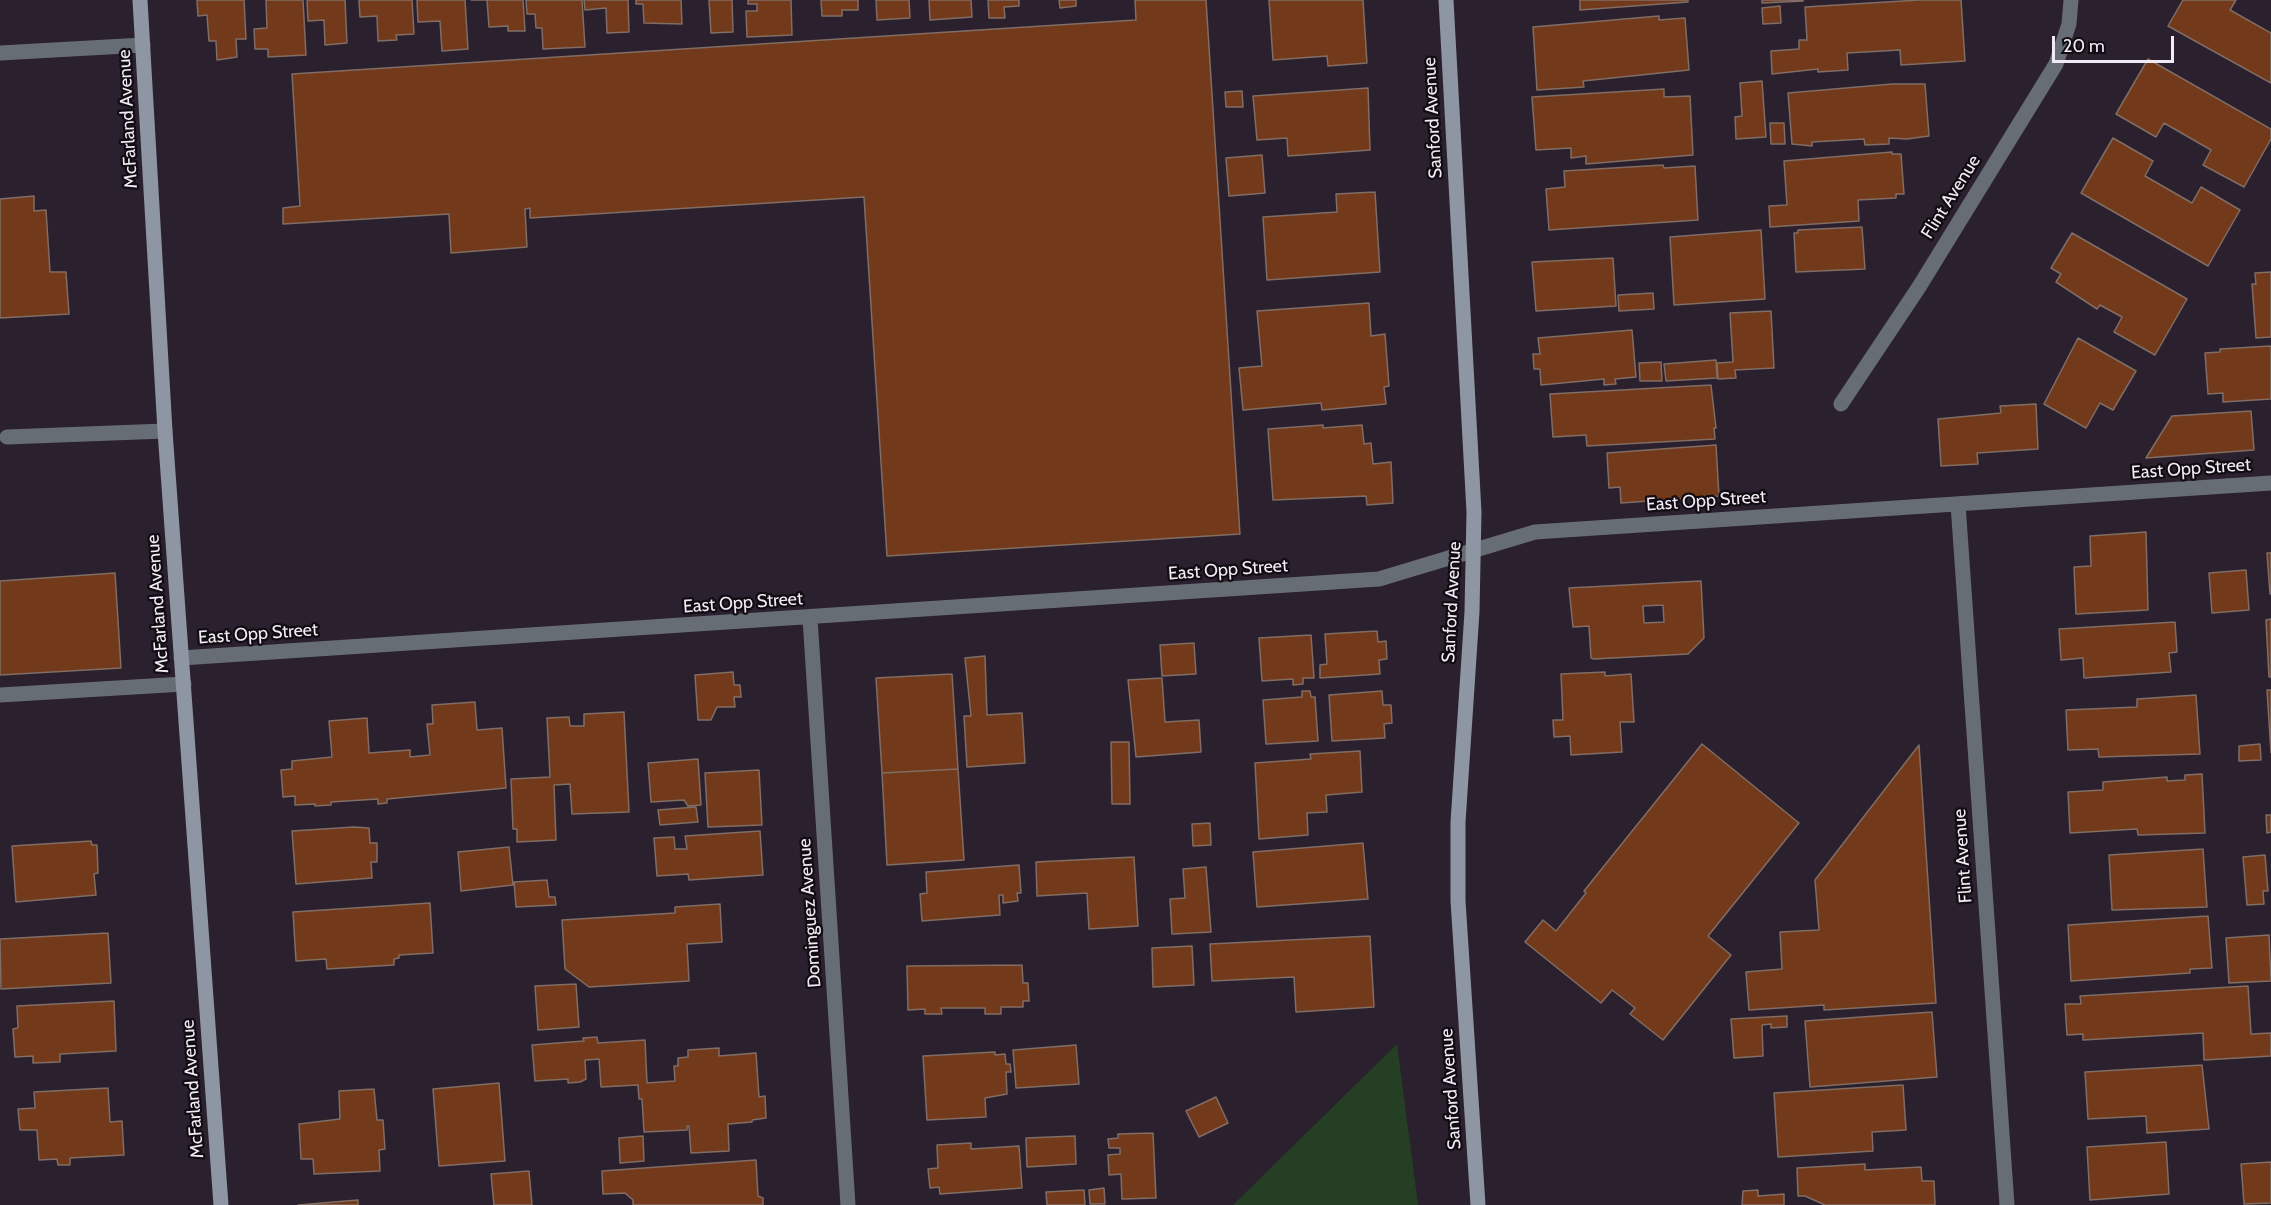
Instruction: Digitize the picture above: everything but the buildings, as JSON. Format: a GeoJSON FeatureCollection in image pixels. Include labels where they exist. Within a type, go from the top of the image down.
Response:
{"type":"FeatureCollection","features":[{"type":"Feature","properties":{"kind":"street","name":"McFarland Avenue"},"geometry":{"type":"LineString","coordinates":[[140,0],[165,431],[221,1205]]}},
{"type":"Feature","properties":{"kind":"street","name":"Sanford Avenue"},"geometry":{"type":"LineString","coordinates":[[1446,0],[1474,552],[1458,822],[1458,901],[1478,1205]]}},
{"type":"Feature","properties":{"kind":"street","name":"Flint Avenue"},"geometry":{"type":"LineString","coordinates":[[1841,404],[1919,287],[2056,64],[2069,24],[2072,0]]}},
{"type":"Feature","properties":{"kind":"street"},"geometry":{"type":"LineString","coordinates":[[0,53],[143,45]]}},
{"type":"Feature","properties":{"kind":"street"},"geometry":{"type":"LineString","coordinates":[[7,437],[165,431]]}},
{"type":"Feature","properties":{"kind":"street","name":"East Opp Street"},"geometry":{"type":"LineString","coordinates":[[181,658],[1379,579],[1535,532],[2271,483]]}},
{"type":"Feature","properties":{"kind":"street","name":"Flint Avenue"},"geometry":{"type":"LineString","coordinates":[[1958,504],[2007,1205]]}},
{"type":"Feature","properties":{"kind":"street","name":"Dominguez Avenue"},"geometry":{"type":"LineString","coordinates":[[810,618],[848,1205]]}},
{"type":"Feature","properties":{"kind":"street"},"geometry":{"type":"LineString","coordinates":[[0,695],[184,684]]}},
{"type":"Feature","properties":{"kind":"green space"},"geometry":{"type":"Polygon","coordinates":[[[1397,1044],[1418,1205],[1233,1205],[1397,1044]]]}}]}
